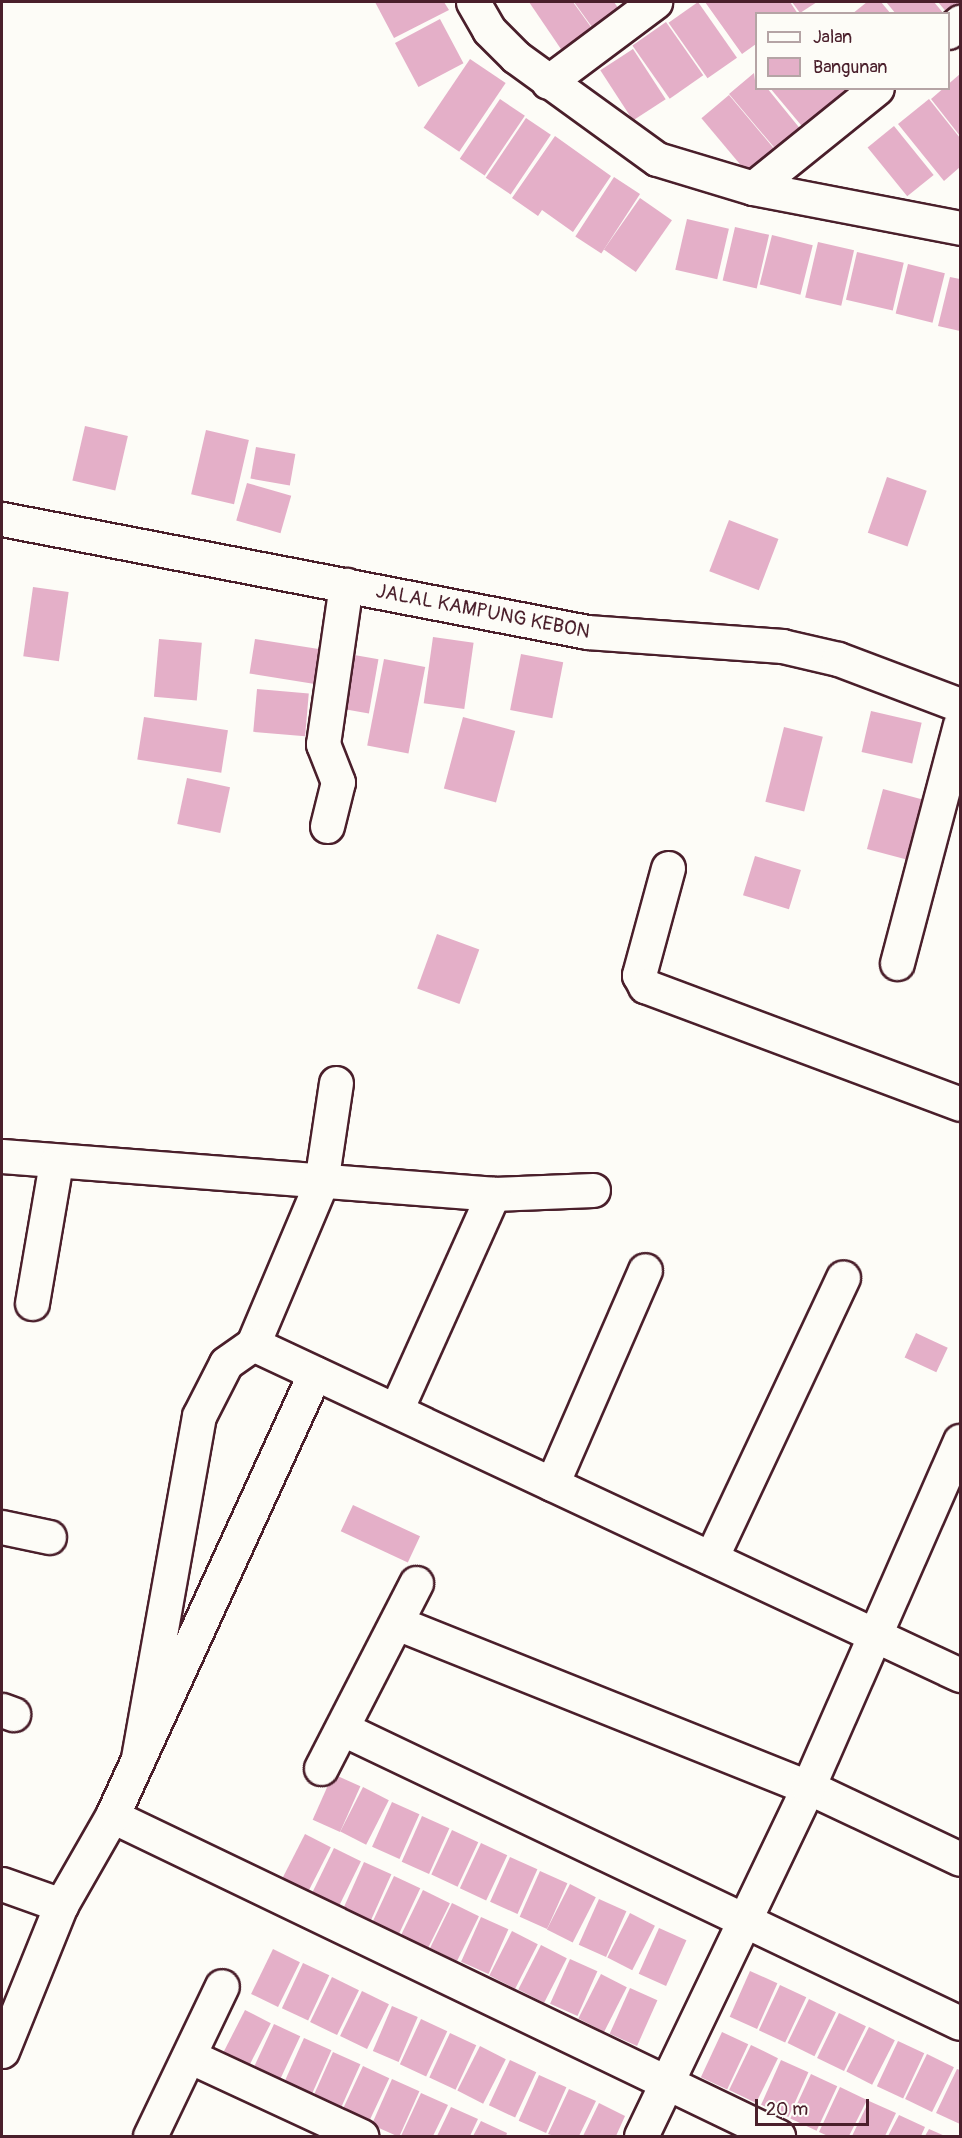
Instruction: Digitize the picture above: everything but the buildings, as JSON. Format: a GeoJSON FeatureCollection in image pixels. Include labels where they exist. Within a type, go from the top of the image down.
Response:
{"type":"FeatureCollection","features":[{"type":"Feature","properties":{"kind":"street"},"geometry":{"type":"LineString","coordinates":[[473,2],[489,30],[548,82],[657,159],[753,188],[960,228]]}},
{"type":"Feature","properties":{"kind":"street"},"geometry":{"type":"LineString","coordinates":[[548,82],[655,2]]}},
{"type":"Feature","properties":{"kind":"street"},"geometry":{"type":"LineString","coordinates":[[753,188],[875,90]]}},
{"type":"Feature","properties":{"kind":"street","name":"JALAL KAMPUNG KEBON"},"geometry":{"type":"LineString","coordinates":[[2,519],[587,632],[782,646],[838,659],[960,705]]}},
{"type":"Feature","properties":{"kind":"street"},"geometry":{"type":"LineString","coordinates":[[327,826],[338,782],[323,744],[346,585]]}},
{"type":"Feature","properties":{"kind":"street"},"geometry":{"type":"LineString","coordinates":[[897,963],[960,725]]}},
{"type":"Feature","properties":{"kind":"street"},"geometry":{"type":"LineString","coordinates":[[668,868],[641,964],[645,986],[960,1104]]}},
{"type":"Feature","properties":{"kind":"street"},"geometry":{"type":"LineString","coordinates":[[138,1758],[199,1416],[226,1363],[253,1344],[321,1183],[336,1083]]}},
{"type":"Feature","properties":{"kind":"street"},"geometry":{"type":"LineString","coordinates":[[2,1156],[56,1163],[493,1194],[593,1190]]}},
{"type":"Feature","properties":{"kind":"street"},"geometry":{"type":"LineString","coordinates":[[32,1303],[56,1163]]}},
{"type":"Feature","properties":{"kind":"street"},"geometry":{"type":"LineString","coordinates":[[396,1410],[493,1194]]}},
{"type":"Feature","properties":{"kind":"street"},"geometry":{"type":"LineString","coordinates":[[552,1484],[645,1270]]}},
{"type":"Feature","properties":{"kind":"street"},"geometry":{"type":"LineString","coordinates":[[711,1558],[843,1277]]}},
{"type":"Feature","properties":{"kind":"street"},"geometry":{"type":"LineString","coordinates":[[253,1344],[874,1632],[960,1675]]}},
{"type":"Feature","properties":{"kind":"street"},"geometry":{"type":"LineString","coordinates":[[2,2051],[61,1905],[112,1816],[315,1373]]}},
{"type":"Feature","properties":{"kind":"street"},"geometry":{"type":"LineString","coordinates":[[641,2136],[808,1787],[874,1632],[949,1503],[960,1441]]}},
{"type":"Feature","properties":{"kind":"street"},"geometry":{"type":"LineString","coordinates":[[2,1527],[49,1537]]}},
{"type":"Feature","properties":{"kind":"street"},"geometry":{"type":"LineString","coordinates":[[321,1768],[343,1729],[416,1582]]}},
{"type":"Feature","properties":{"kind":"street"},"geometry":{"type":"LineString","coordinates":[[397,1623],[808,1787],[960,1859]]}},
{"type":"Feature","properties":{"kind":"street"},"geometry":{"type":"LineString","coordinates":[[343,1729],[743,1924],[960,2023]]}},
{"type":"Feature","properties":{"kind":"street"},"geometry":{"type":"LineString","coordinates":[[112,1816],[666,2085],[778,2136]]}},
{"type":"Feature","properties":{"kind":"street"},"geometry":{"type":"LineString","coordinates":[[2,1884],[61,1905]]}},
{"type":"Feature","properties":{"kind":"street"},"geometry":{"type":"LineString","coordinates":[[150,2136],[222,1986]]}},
{"type":"Feature","properties":{"kind":"street"},"geometry":{"type":"LineString","coordinates":[[189,2056],[350,2134]]}}]}
